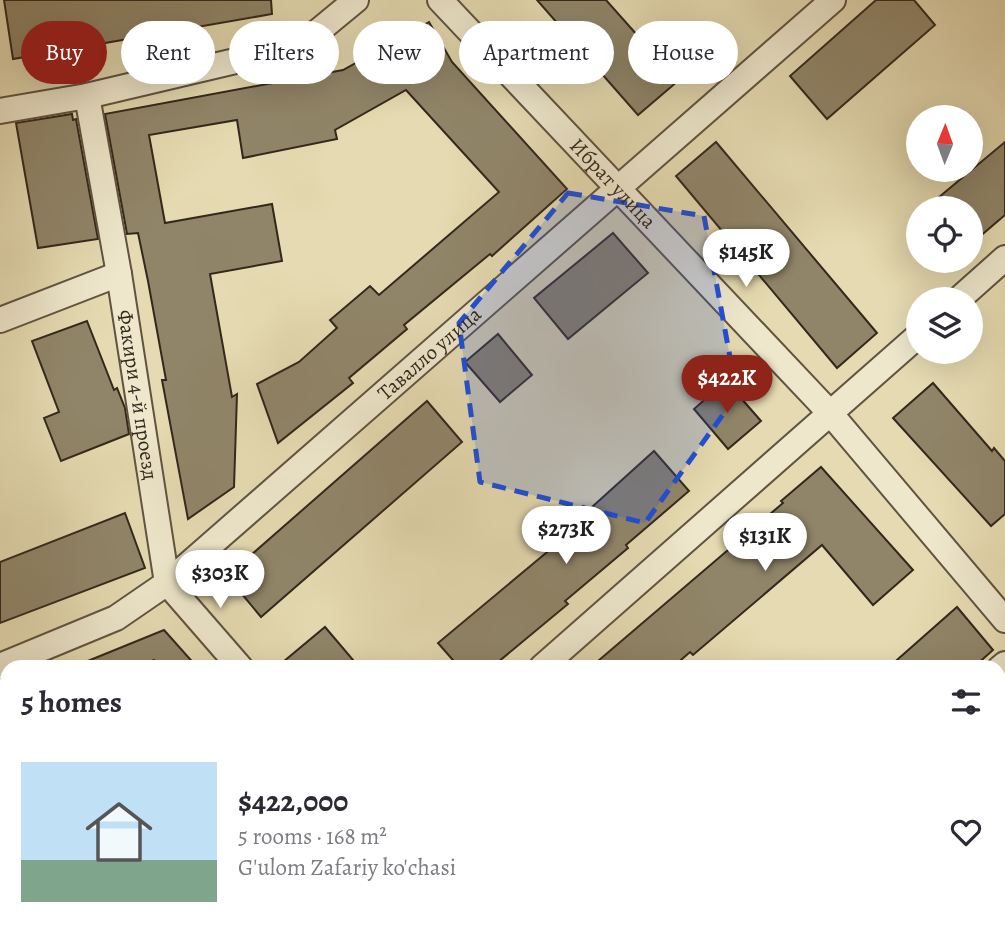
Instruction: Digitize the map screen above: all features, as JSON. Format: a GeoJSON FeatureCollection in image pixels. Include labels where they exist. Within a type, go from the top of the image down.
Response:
{"type":"FeatureCollection","features":[{"type":"Feature","properties":{"kind":"street"},"geometry":{"type":"LineString","coordinates":[[0,111],[87,96],[248,58],[316,33],[356,0]]}},
{"type":"Feature","properties":{"kind":"street","name":"Ибрат улица"},"geometry":{"type":"LineString","coordinates":[[440,0],[830,413],[1005,620]]}},
{"type":"Feature","properties":{"kind":"street","name":"Тавалло улица"},"geometry":{"type":"LineString","coordinates":[[14,660],[116,618],[167,583],[833,0]]}},
{"type":"Feature","properties":{"kind":"street","name":"Факири 4-й проезд"},"geometry":{"type":"LineString","coordinates":[[87,96],[119,274],[167,583]]}},
{"type":"Feature","properties":{"kind":"street"},"geometry":{"type":"LineString","coordinates":[[972,287],[1005,258]]}},
{"type":"Feature","properties":{"kind":"street"},"geometry":{"type":"LineString","coordinates":[[0,320],[119,274]]}},
{"type":"Feature","properties":{"kind":"street"},"geometry":{"type":"LineString","coordinates":[[550,660],[906,346]]}},
{"type":"Feature","properties":{"kind":"street"},"geometry":{"type":"LineString","coordinates":[[167,583],[234,660]]}},
{"type":"Feature","properties":{"kind":"highlighted area"},"geometry":{"type":"Polygon","coordinates":[[[568,193],[704,216],[737,395],[645,523],[480,482],[459,323],[568,193]]]}},
{"type":"Feature","properties":{"kind":"building"},"geometry":{"type":"Polygon","coordinates":[[[4,0],[271,0],[272,14],[215,24],[215,21],[121,21],[121,40],[107,43],[107,21],[21,21],[21,58],[13,59],[4,0]]]}},
{"type":"Feature","properties":{"kind":"building"},"geometry":{"type":"Polygon","coordinates":[[[537,0],[606,0],[628,25],[628,84],[674,84],[638,115],[611,84],[614,84],[614,21],[555,21],[537,0]]]}},
{"type":"Feature","properties":{"kind":"building"},"geometry":{"type":"Polygon","coordinates":[[[876,0],[914,0],[935,25],[827,119],[790,76],[876,0]]]}},
{"type":"Feature","properties":{"kind":"building"},"geometry":{"type":"Polygon","coordinates":[[[445,50],[459,70],[459,84],[472,84],[567,189],[492,256],[490,254],[404,325],[407,329],[349,378],[353,383],[278,443],[257,384],[299,362],[337,328],[330,320],[370,286],[379,295],[499,192],[406,90],[335,130],[337,139],[243,158],[237,120],[149,135],[165,223],[272,204],[282,261],[210,274],[232,397],[237,394],[234,487],[188,519],[162,380],[166,380],[148,281],[138,233],[127,234],[105,114],[267,84],[339,84],[339,71],[353,64],[353,84],[445,84],[445,50]]]}},
{"type":"Feature","properties":{"kind":"building"},"geometry":{"type":"Polygon","coordinates":[[[72,114],[73,120],[76,119],[98,239],[38,248],[16,123],[72,114]]]}},
{"type":"Feature","properties":{"kind":"building"},"geometry":{"type":"Polygon","coordinates":[[[716,142],[877,333],[837,368],[676,176],[716,142]]]}},
{"type":"Feature","properties":{"kind":"building"},"geometry":{"type":"Polygon","coordinates":[[[1005,142],[1005,215],[983,234],[983,196],[940,196],[957,182],[984,182],[984,160],[1005,142]]]}},
{"type":"Feature","properties":{"kind":"building"},"geometry":{"type":"Polygon","coordinates":[[[613,233],[648,273],[568,339],[534,298],[613,233]]]}},
{"type":"Feature","properties":{"kind":"building"},"geometry":{"type":"Polygon","coordinates":[[[87,321],[114,390],[117,388],[125,408],[129,434],[61,461],[44,418],[59,412],[32,341],[87,321]]]}},
{"type":"Feature","properties":{"kind":"building"},"geometry":{"type":"Polygon","coordinates":[[[498,334],[532,375],[500,402],[465,362],[498,334]]]}},
{"type":"Feature","properties":{"kind":"building"},"geometry":{"type":"Polygon","coordinates":[[[726,381],[761,421],[728,449],[694,409],[726,381]]]}},
{"type":"Feature","properties":{"kind":"building"},"geometry":{"type":"Polygon","coordinates":[[[933,383],[992,451],[994,448],[1005,461],[1005,514],[991,526],[893,418],[933,383]]]}},
{"type":"Feature","properties":{"kind":"building"},"geometry":{"type":"Polygon","coordinates":[[[427,401],[462,442],[261,617],[227,576],[427,401]]]}},
{"type":"Feature","properties":{"kind":"building"},"geometry":{"type":"Polygon","coordinates":[[[654,451],[689,491],[626,545],[628,548],[565,601],[568,604],[500,660],[453,660],[438,643],[564,538],[561,535],[654,451]]]}},
{"type":"Feature","properties":{"kind":"building"},"geometry":{"type":"Polygon","coordinates":[[[821,467],[913,570],[873,605],[822,545],[693,655],[690,652],[681,660],[599,660],[783,503],[781,501],[821,467]]]}},
{"type":"Feature","properties":{"kind":"building"},"geometry":{"type":"Polygon","coordinates":[[[125,513],[145,568],[0,623],[0,562],[125,513]]]}},
{"type":"Feature","properties":{"kind":"building"},"geometry":{"type":"Polygon","coordinates":[[[957,607],[993,650],[982,660],[897,660],[957,607]]]}},
{"type":"Feature","properties":{"kind":"building"},"geometry":{"type":"Polygon","coordinates":[[[325,627],[353,660],[285,660],[325,627]]]}},
{"type":"Feature","properties":{"kind":"building"},"geometry":{"type":"Polygon","coordinates":[[[164,630],[191,660],[154,660],[90,660],[164,630]]]}}]}
